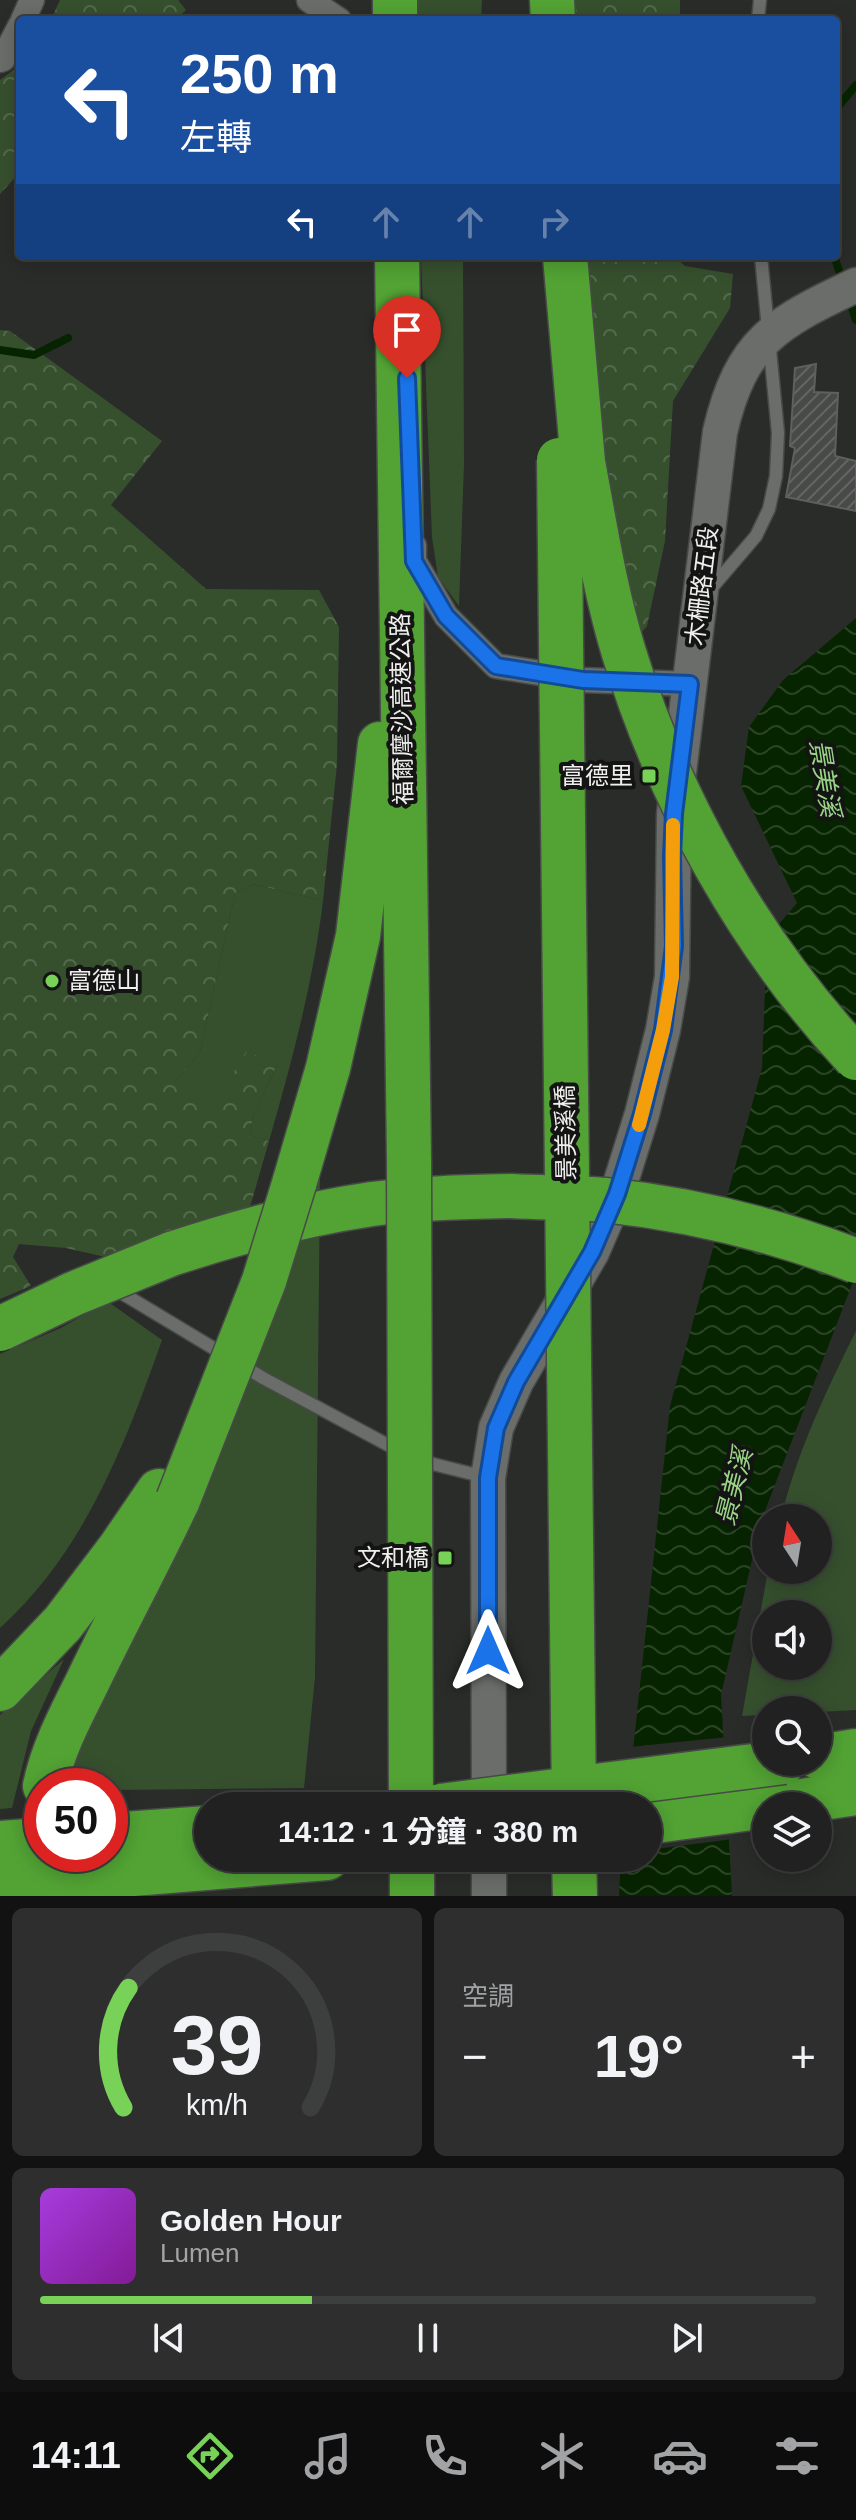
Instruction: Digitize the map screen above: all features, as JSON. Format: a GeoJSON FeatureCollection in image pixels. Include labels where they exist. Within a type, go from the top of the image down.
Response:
{"type":"FeatureCollection","features":[{"type":"Feature","properties":{"kind":"highway","name":"福爾摩沙高速公路"},"geometry":{"type":"LineString","coordinates":[[400,260],[400,571],[409,1161],[411,1792]]}},
{"type":"Feature","properties":{"kind":"highway"},"geometry":{"type":"LineString","coordinates":[[558,260],[571,461],[642,707],[701,839],[738,901],[796,987],[856,1058]]}},
{"type":"Feature","properties":{"kind":"highway"},"geometry":{"type":"LineString","coordinates":[[565,260],[571,461]]}},
{"type":"Feature","properties":{"kind":"highway","name":"景美溪橋"},"geometry":{"type":"LineString","coordinates":[[571,461],[574,1792]]}},
{"type":"Feature","properties":{"kind":"highway"},"geometry":{"type":"LineString","coordinates":[[50,1768],[58,1742],[118,1618],[151,1559],[168,1496],[236,1353],[264,1281],[328,1068],[358,936],[400,571]]}},
{"type":"Feature","properties":{"kind":"highway"},"geometry":{"type":"LineString","coordinates":[[0,1329],[73,1294],[171,1254],[229,1235],[304,1216],[373,1204],[448,1198],[512,1196],[605,1200],[751,1227],[856,1261]]}},
{"type":"Feature","properties":{"kind":"highway"},"geometry":{"type":"LineString","coordinates":[[0,1689],[63,1623],[120,1548],[168,1496]]}},
{"type":"Feature","properties":{"kind":"highway"},"geometry":{"type":"LineString","coordinates":[[832,1755],[856,1751]]}},
{"type":"Feature","properties":{"kind":"highway"},"geometry":{"type":"LineString","coordinates":[[549,1792],[752,1766]]}},
{"type":"Feature","properties":{"kind":"highway"},"geometry":{"type":"LineString","coordinates":[[832,1797],[856,1793]]}},
{"type":"Feature","properties":{"kind":"highway"},"geometry":{"type":"LineString","coordinates":[[662,1820],[752,1808]]}},
{"type":"Feature","properties":{"kind":"highway"},"geometry":{"type":"LineString","coordinates":[[128,1834],[194,1829]]}},
{"type":"Feature","properties":{"kind":"highway"},"geometry":{"type":"LineString","coordinates":[[0,1843],[24,1856]]}},
{"type":"Feature","properties":{"kind":"highway"},"geometry":{"type":"LineString","coordinates":[[128,1865],[194,1863]]}},
{"type":"Feature","properties":{"kind":"highway"},"geometry":{"type":"LineString","coordinates":[[0,1885],[35,1872]]}},
{"type":"Feature","properties":{"kind":"highway"},"geometry":{"type":"LineString","coordinates":[[412,1872],[412,1896]]}},
{"type":"Feature","properties":{"kind":"highway"},"geometry":{"type":"LineString","coordinates":[[574,1872],[575,1896]]}},
{"type":"Feature","properties":{"kind":"main road","name":"木柵路五段"},"geometry":{"type":"LineString","coordinates":[[489,1792],[488,1478],[496,1428],[516,1382],[592,1252],[617,1194],[642,1114],[663,1030],[672,977],[674,814],[720,432],[735,380],[750,354],[768,335],[812,306],[856,285]]}},
{"type":"Feature","properties":{"kind":"main road"},"geometry":{"type":"LineString","coordinates":[[489,1872],[489,1896]]}},
{"type":"Feature","properties":{"kind":"street"},"geometry":{"type":"LineString","coordinates":[[309,0],[333,16]]}},
{"type":"Feature","properties":{"kind":"street"},"geometry":{"type":"LineString","coordinates":[[0,60],[16,34]]}},
{"type":"Feature","properties":{"kind":"street"},"geometry":{"type":"LineString","coordinates":[[400,260],[414,561],[446,616],[496,666],[583,680],[690,684]]}},
{"type":"Feature","properties":{"kind":"lane"},"geometry":{"type":"LineString","coordinates":[[700,602],[756,536],[769,509],[776,476],[778,433],[761,260]]}},
{"type":"Feature","properties":{"kind":"lane"},"geometry":{"type":"LineString","coordinates":[[88,1272],[263,1378],[423,1464],[488,1478]]}},
{"type":"Feature","properties":{"kind":"green space"},"geometry":{"type":"Polygon","coordinates":[[[60,0],[178,0],[186,10],[179,16],[53,16],[60,0]]]}},
{"type":"Feature","properties":{"kind":"green space"},"geometry":{"type":"Polygon","coordinates":[[[418,0],[482,0],[481,16],[418,16],[418,0]]]}},
{"type":"Feature","properties":{"kind":"green space"},"geometry":{"type":"Polygon","coordinates":[[[574,0],[680,0],[680,16],[574,16],[574,0]]]}},
{"type":"Feature","properties":{"kind":"green space"},"geometry":{"type":"Polygon","coordinates":[[[16,68],[16,176],[0,194],[0,80],[16,68]]]}},
{"type":"Feature","properties":{"kind":"green space"},"geometry":{"type":"Polygon","coordinates":[[[421,260],[463,260],[464,464],[459,606],[438,577],[432,537],[421,260]]]}},
{"type":"Feature","properties":{"kind":"green space"},"geometry":{"type":"Polygon","coordinates":[[[578,260],[678,260],[685,266],[733,274],[730,308],[673,401],[665,541],[647,626],[635,640],[618,582],[578,260]]]}},
{"type":"Feature","properties":{"kind":"green space"},"geometry":{"type":"Polygon","coordinates":[[[0,330],[10,331],[162,441],[111,505],[206,589],[319,590],[339,627],[337,764],[323,901],[253,884],[235,893],[200,1052],[173,1084],[211,1104],[246,1052],[278,1063],[253,1116],[250,1135],[269,1141],[248,1214],[114,1259],[66,1248],[19,1244],[13,1257],[31,1286],[0,1299],[0,330]]]}},
{"type":"Feature","properties":{"kind":"green space"},"geometry":{"type":"Polygon","coordinates":[[[253,884],[323,901],[301,1022],[269,1141],[250,1135],[253,1116],[278,1063],[225,1087],[211,1105],[172,1085],[200,1052],[235,893],[253,884]]]}},
{"type":"Feature","properties":{"kind":"green space"},"geometry":{"type":"Polygon","coordinates":[[[320,1177],[315,1677],[304,1788],[128,1790],[128,1768],[71,1768],[290,1269],[320,1177]]]}},
{"type":"Feature","properties":{"kind":"green space"},"geometry":{"type":"Polygon","coordinates":[[[107,1301],[162,1340],[133,1419],[99,1495],[56,1566],[0,1628],[0,1354],[61,1328],[107,1301]]]}},
{"type":"Feature","properties":{"kind":"green space"},"geometry":{"type":"Polygon","coordinates":[[[856,1331],[856,1710],[832,1711],[832,1696],[752,1696],[752,1716],[742,1716],[752,1660],[752,1680],[832,1680],[832,1600],[763,1600],[766,1584],[832,1584],[832,1504],[785,1504],[823,1399],[856,1331]]]}},
{"type":"Feature","properties":{"kind":"green space"},"geometry":{"type":"Polygon","coordinates":[[[64,1659],[31,1731],[12,1808],[0,1809],[0,1715],[64,1659]]]}},
{"type":"Feature","properties":{"kind":"water","name":"景美溪"},"geometry":{"type":"Polygon","coordinates":[[[856,618],[856,1274],[768,1504],[752,1504],[752,1560],[721,1695],[732,1896],[619,1896],[620,1872],[662,1872],[662,1792],[629,1792],[670,1406],[762,1068],[767,938],[797,903],[741,786],[749,727],[783,680],[856,618]]]}},
{"type":"Feature","properties":{"kind":"pier"},"geometry":{"type":"Polygon","coordinates":[[[727,1737],[733,1839],[662,1848],[662,1792],[625,1792],[630,1747],[727,1737]]]}},
{"type":"Feature","properties":{"kind":"building"},"geometry":{"type":"Polygon","coordinates":[[[816,364],[814,392],[838,393],[835,456],[856,461],[856,511],[786,497],[795,448],[790,446],[795,368],[816,364]]]}},
{"type":"Feature","properties":{"kind":"waterway"},"geometry":{"type":"LineString","coordinates":[[840,104],[856,85]]}},
{"type":"Feature","properties":{"kind":"waterway"},"geometry":{"type":"LineString","coordinates":[[835,260],[843,282]]}},
{"type":"Feature","properties":{"kind":"waterway"},"geometry":{"type":"LineString","coordinates":[[849,298],[856,320]]}},
{"type":"Feature","properties":{"kind":"waterway"},"geometry":{"type":"LineString","coordinates":[[0,350],[34,355],[68,338]]}},
{"type":"Feature","properties":{"kind":"slow traffic"},"geometry":{"type":"LineString","coordinates":[[639,1125],[663,1030],[672,977],[673,825]]}},
{"type":"Feature","properties":{"kind":"place","name":"富德里"},"geometry":{"type":"Point","coordinates":[649,776]}},
{"type":"Feature","properties":{"kind":"place","name":"富德山"},"geometry":{"type":"Point","coordinates":[52,981]}},
{"type":"Feature","properties":{"kind":"place","name":"文和橋"},"geometry":{"type":"Point","coordinates":[445,1558]}},
{"type":"Feature","properties":{"kind":"route"},"geometry":{"type":"LineString","coordinates":[[407,378],[414,561],[446,616],[496,666],[583,680],[690,684],[674,814],[674,946],[663,1030],[642,1114],[617,1194],[592,1252],[516,1382],[496,1428],[488,1478],[488,1651]]}}]}
